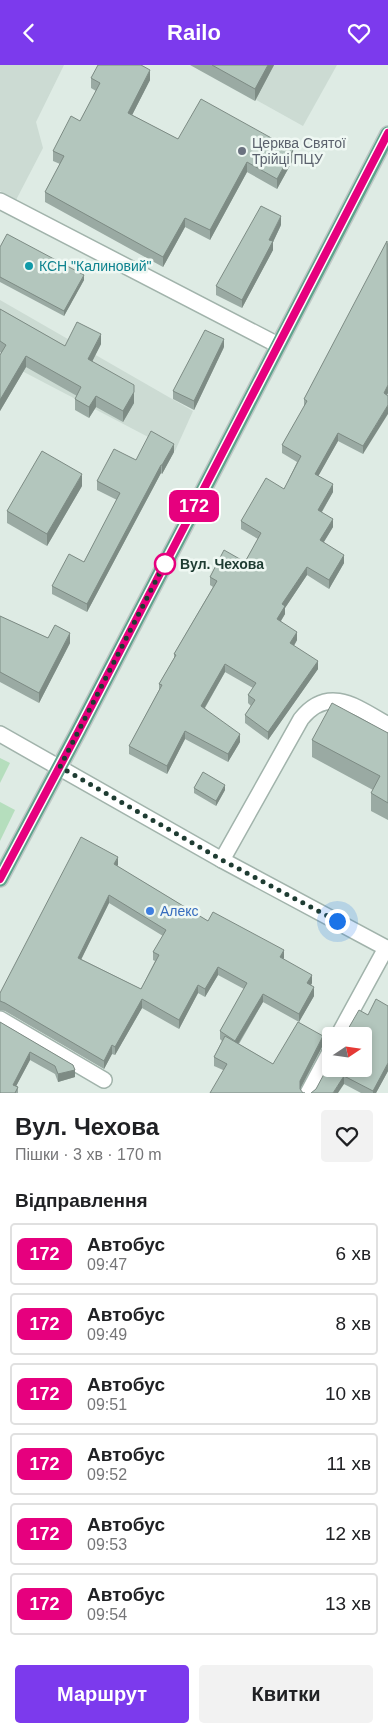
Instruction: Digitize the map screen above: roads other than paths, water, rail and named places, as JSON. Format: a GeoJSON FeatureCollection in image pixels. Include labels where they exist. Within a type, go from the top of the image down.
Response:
{"type":"FeatureCollection","features":[{"type":"Feature","properties":{"kind":"main road"},"geometry":{"type":"LineString","coordinates":[[0,879],[60,767],[388,133]]}},
{"type":"Feature","properties":{"kind":"street"},"geometry":{"type":"LineString","coordinates":[[0,201],[278,345]]}},
{"type":"Feature","properties":{"kind":"street"},"geometry":{"type":"LineString","coordinates":[[222,860],[296,727],[308,710],[318,703],[330,700],[341,701],[388,725]]}},
{"type":"Feature","properties":{"kind":"street"},"geometry":{"type":"LineString","coordinates":[[0,734],[222,860],[387,948],[343,1027]]}},
{"type":"Feature","properties":{"kind":"street"},"geometry":{"type":"LineString","coordinates":[[0,1019],[104,1080]]}},
{"type":"Feature","properties":{"kind":"street"},"geometry":{"type":"LineString","coordinates":[[308,1093],[322,1067]]}},
{"type":"Feature","properties":{"kind":"place","name":"Церква Святої Трійці ПЦУ"},"geometry":{"type":"Point","coordinates":[242,151]}},
{"type":"Feature","properties":{"kind":"place","name":"КСН \"Калиновий\""},"geometry":{"type":"Point","coordinates":[29,266]}},
{"type":"Feature","properties":{"kind":"place","name":"Вул. Чехова"},"geometry":{"type":"Point","coordinates":[165,564]}},
{"type":"Feature","properties":{"kind":"place","name":"Алекс"},"geometry":{"type":"Point","coordinates":[150,911]}}]}
